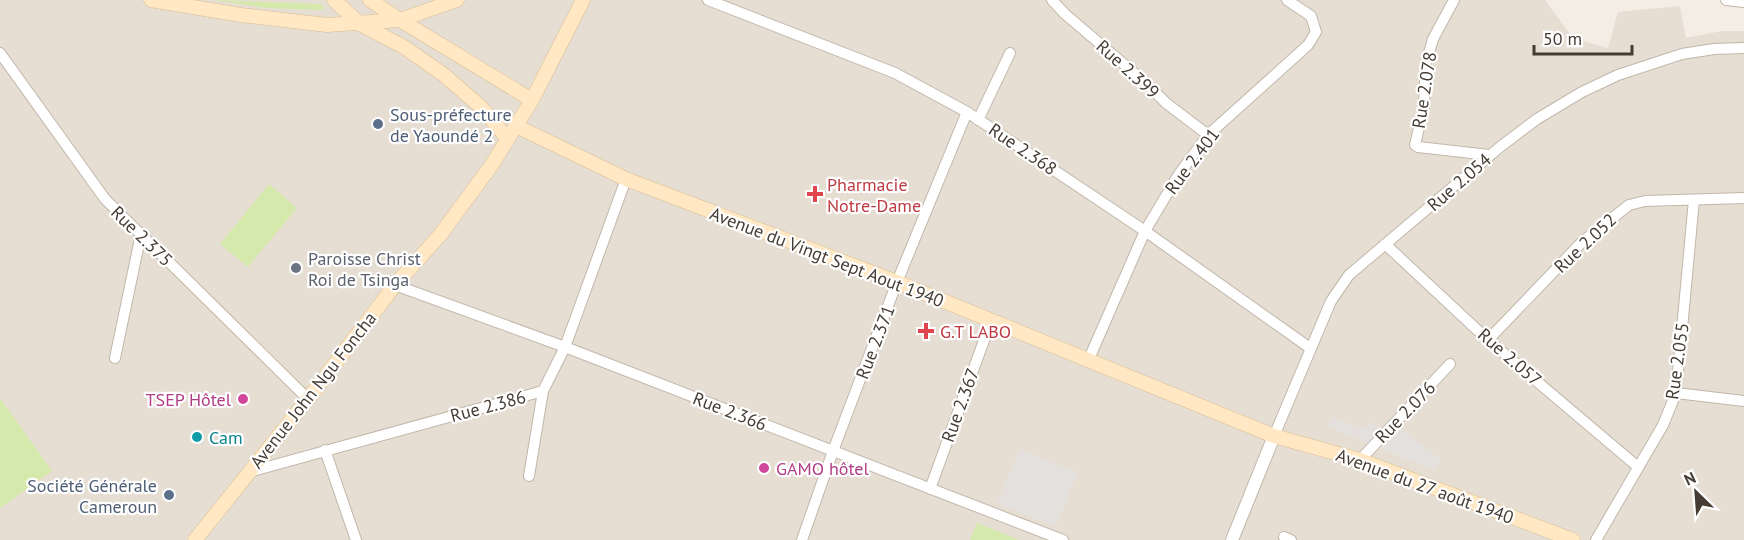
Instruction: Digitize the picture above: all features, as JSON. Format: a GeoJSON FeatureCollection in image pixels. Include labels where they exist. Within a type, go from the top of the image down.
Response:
{"type":"FeatureCollection","features":[{"type":"Feature","properties":{"kind":"main road"},"geometry":{"type":"LineString","coordinates":[[152,0],[241,15],[327,25],[400,20],[457,0]]}},
{"type":"Feature","properties":{"kind":"main road"},"geometry":{"type":"LineString","coordinates":[[334,0],[360,24],[404,47],[444,75],[482,108],[507,138]]}},
{"type":"Feature","properties":{"kind":"main road"},"geometry":{"type":"LineString","coordinates":[[370,0],[532,100]]}},
{"type":"Feature","properties":{"kind":"main road","name":"Avenue John Ngu Foncha"},"geometry":{"type":"LineString","coordinates":[[195,540],[308,399],[395,285],[458,211],[491,166],[532,100],[583,0]]}},
{"type":"Feature","properties":{"kind":"main road","name":"Avenue du Vingt Sept Aout 1940"},"geometry":{"type":"LineString","coordinates":[[516,126],[626,179],[897,282],[1274,436]]}},
{"type":"Feature","properties":{"kind":"main road","name":"Avenue du 27 août 1940"},"geometry":{"type":"LineString","coordinates":[[1274,436],[1360,460],[1573,540]]}},
{"type":"Feature","properties":{"kind":"street","name":"Rue 2.368"},"geometry":{"type":"LineString","coordinates":[[708,0],[895,73],[967,112],[1145,231],[1310,348]]}},
{"type":"Feature","properties":{"kind":"street","name":"Rue 2.399"},"geometry":{"type":"LineString","coordinates":[[1052,0],[1166,103],[1208,135]]}},
{"type":"Feature","properties":{"kind":"street","name":"Rue 2.401"},"geometry":{"type":"LineString","coordinates":[[1088,361],[1145,231],[1179,174],[1208,135],[1308,45],[1316,32],[1311,16],[1287,0]]}},
{"type":"Feature","properties":{"kind":"street","name":"Rue 2.078"},"geometry":{"type":"LineString","coordinates":[[1454,0],[1433,39],[1426,63],[1424,106],[1415,145],[1490,155]]}},
{"type":"Feature","properties":{"kind":"street"},"geometry":{"type":"LineString","coordinates":[[1726,0],[1744,2]]}},
{"type":"Feature","properties":{"kind":"street","name":"Rue 2.054"},"geometry":{"type":"LineString","coordinates":[[1274,436],[1331,301],[1349,275],[1490,155],[1537,119],[1582,92],[1618,75],[1682,54],[1714,49],[1744,48]]}},
{"type":"Feature","properties":{"kind":"street","name":"Rue 2.375"},"geometry":{"type":"LineString","coordinates":[[0,52],[105,199],[308,399]]}},
{"type":"Feature","properties":{"kind":"street"},"geometry":{"type":"LineString","coordinates":[[978,120],[1010,53]]}},
{"type":"Feature","properties":{"kind":"street","name":"Rue 2.371"},"geometry":{"type":"LineString","coordinates":[[802,540],[897,282],[967,112]]}},
{"type":"Feature","properties":{"kind":"street","name":"Rue 2.386"},"geometry":{"type":"LineString","coordinates":[[248,472],[543,391],[565,347],[626,179]]}},
{"type":"Feature","properties":{"kind":"street","name":"Rue 2.052"},"geometry":{"type":"LineString","coordinates":[[1488,339],[1581,243],[1629,205],[1645,201],[1744,198]]}},
{"type":"Feature","properties":{"kind":"street","name":"Rue 2.055"},"geometry":{"type":"LineString","coordinates":[[1596,540],[1663,425],[1676,393],[1694,200]]}},
{"type":"Feature","properties":{"kind":"street"},"geometry":{"type":"LineString","coordinates":[[115,358],[141,234]]}},
{"type":"Feature","properties":{"kind":"street","name":"Rue 2.057"},"geometry":{"type":"LineString","coordinates":[[1385,244],[1488,339],[1638,467]]}},
{"type":"Feature","properties":{"kind":"street","name":"Rue 2.366"},"geometry":{"type":"LineString","coordinates":[[395,285],[565,347],[1063,540]]}},
{"type":"Feature","properties":{"kind":"street","name":"Rue 2.367"},"geometry":{"type":"LineString","coordinates":[[930,489],[991,321]]}},
{"type":"Feature","properties":{"kind":"street","name":"Rue 2.076"},"geometry":{"type":"LineString","coordinates":[[1360,460],[1450,364]]}},
{"type":"Feature","properties":{"kind":"street"},"geometry":{"type":"LineString","coordinates":[[529,476],[543,391]]}},
{"type":"Feature","properties":{"kind":"street"},"geometry":{"type":"LineString","coordinates":[[1676,393],[1744,401]]}},
{"type":"Feature","properties":{"kind":"street"},"geometry":{"type":"LineString","coordinates":[[1232,540],[1274,436]]}},
{"type":"Feature","properties":{"kind":"street"},"geometry":{"type":"LineString","coordinates":[[325,450],[356,540]]}},
{"type":"Feature","properties":{"kind":"shaded area"},"geometry":{"type":"Polygon","coordinates":[[[0,0],[1545,0],[1573,38],[1608,48],[1618,12],[1680,6],[1686,38],[1722,31],[1744,31],[1744,540],[0,540],[0,0]]]}},
{"type":"Feature","properties":{"kind":"shaded area"},"geometry":{"type":"Polygon","coordinates":[[[1332,417],[1364,429],[1369,422],[1382,428],[1372,445],[1327,426],[1332,417]]]}},
{"type":"Feature","properties":{"kind":"shaded area"},"geometry":{"type":"Polygon","coordinates":[[[1396,426],[1441,459],[1433,470],[1377,447],[1396,426]]]}},
{"type":"Feature","properties":{"kind":"shaded area"},"geometry":{"type":"Polygon","coordinates":[[[1020,449],[1078,473],[1055,527],[997,503],[1020,449]]]}},
{"type":"Feature","properties":{"kind":"green space"},"geometry":{"type":"Polygon","coordinates":[[[214,0],[321,4],[324,7],[322,10],[266,8],[214,0]]]}},
{"type":"Feature","properties":{"kind":"green space"},"geometry":{"type":"Polygon","coordinates":[[[269,184],[297,208],[248,267],[220,244],[269,184]]]}},
{"type":"Feature","properties":{"kind":"green space"},"geometry":{"type":"Polygon","coordinates":[[[0,398],[52,471],[0,508],[0,398]]]}},
{"type":"Feature","properties":{"kind":"green space"},"geometry":{"type":"Polygon","coordinates":[[[977,523],[1019,540],[970,540],[977,523]]]}},
{"type":"Feature","properties":{"kind":"place","name":"Sous-préfecture de Yaoundé 2"},"geometry":{"type":"Point","coordinates":[378,124]}},
{"type":"Feature","properties":{"kind":"place","name":"Pharmacie Notre-Dame"},"geometry":{"type":"Point","coordinates":[815,194]}},
{"type":"Feature","properties":{"kind":"place","name":"Paroisse Christ Roi de Tsinga"},"geometry":{"type":"Point","coordinates":[296,268]}},
{"type":"Feature","properties":{"kind":"place","name":"G.T LABO"},"geometry":{"type":"Point","coordinates":[926,331]}},
{"type":"Feature","properties":{"kind":"place","name":"TSEP Hôtel"},"geometry":{"type":"Point","coordinates":[243,399]}},
{"type":"Feature","properties":{"kind":"place","name":"Cam"},"geometry":{"type":"Point","coordinates":[197,437]}},
{"type":"Feature","properties":{"kind":"place","name":"GAMO hôtel"},"geometry":{"type":"Point","coordinates":[764,468]}},
{"type":"Feature","properties":{"kind":"place","name":"Société Générale Cameroun"},"geometry":{"type":"Point","coordinates":[169,495]}}]}
